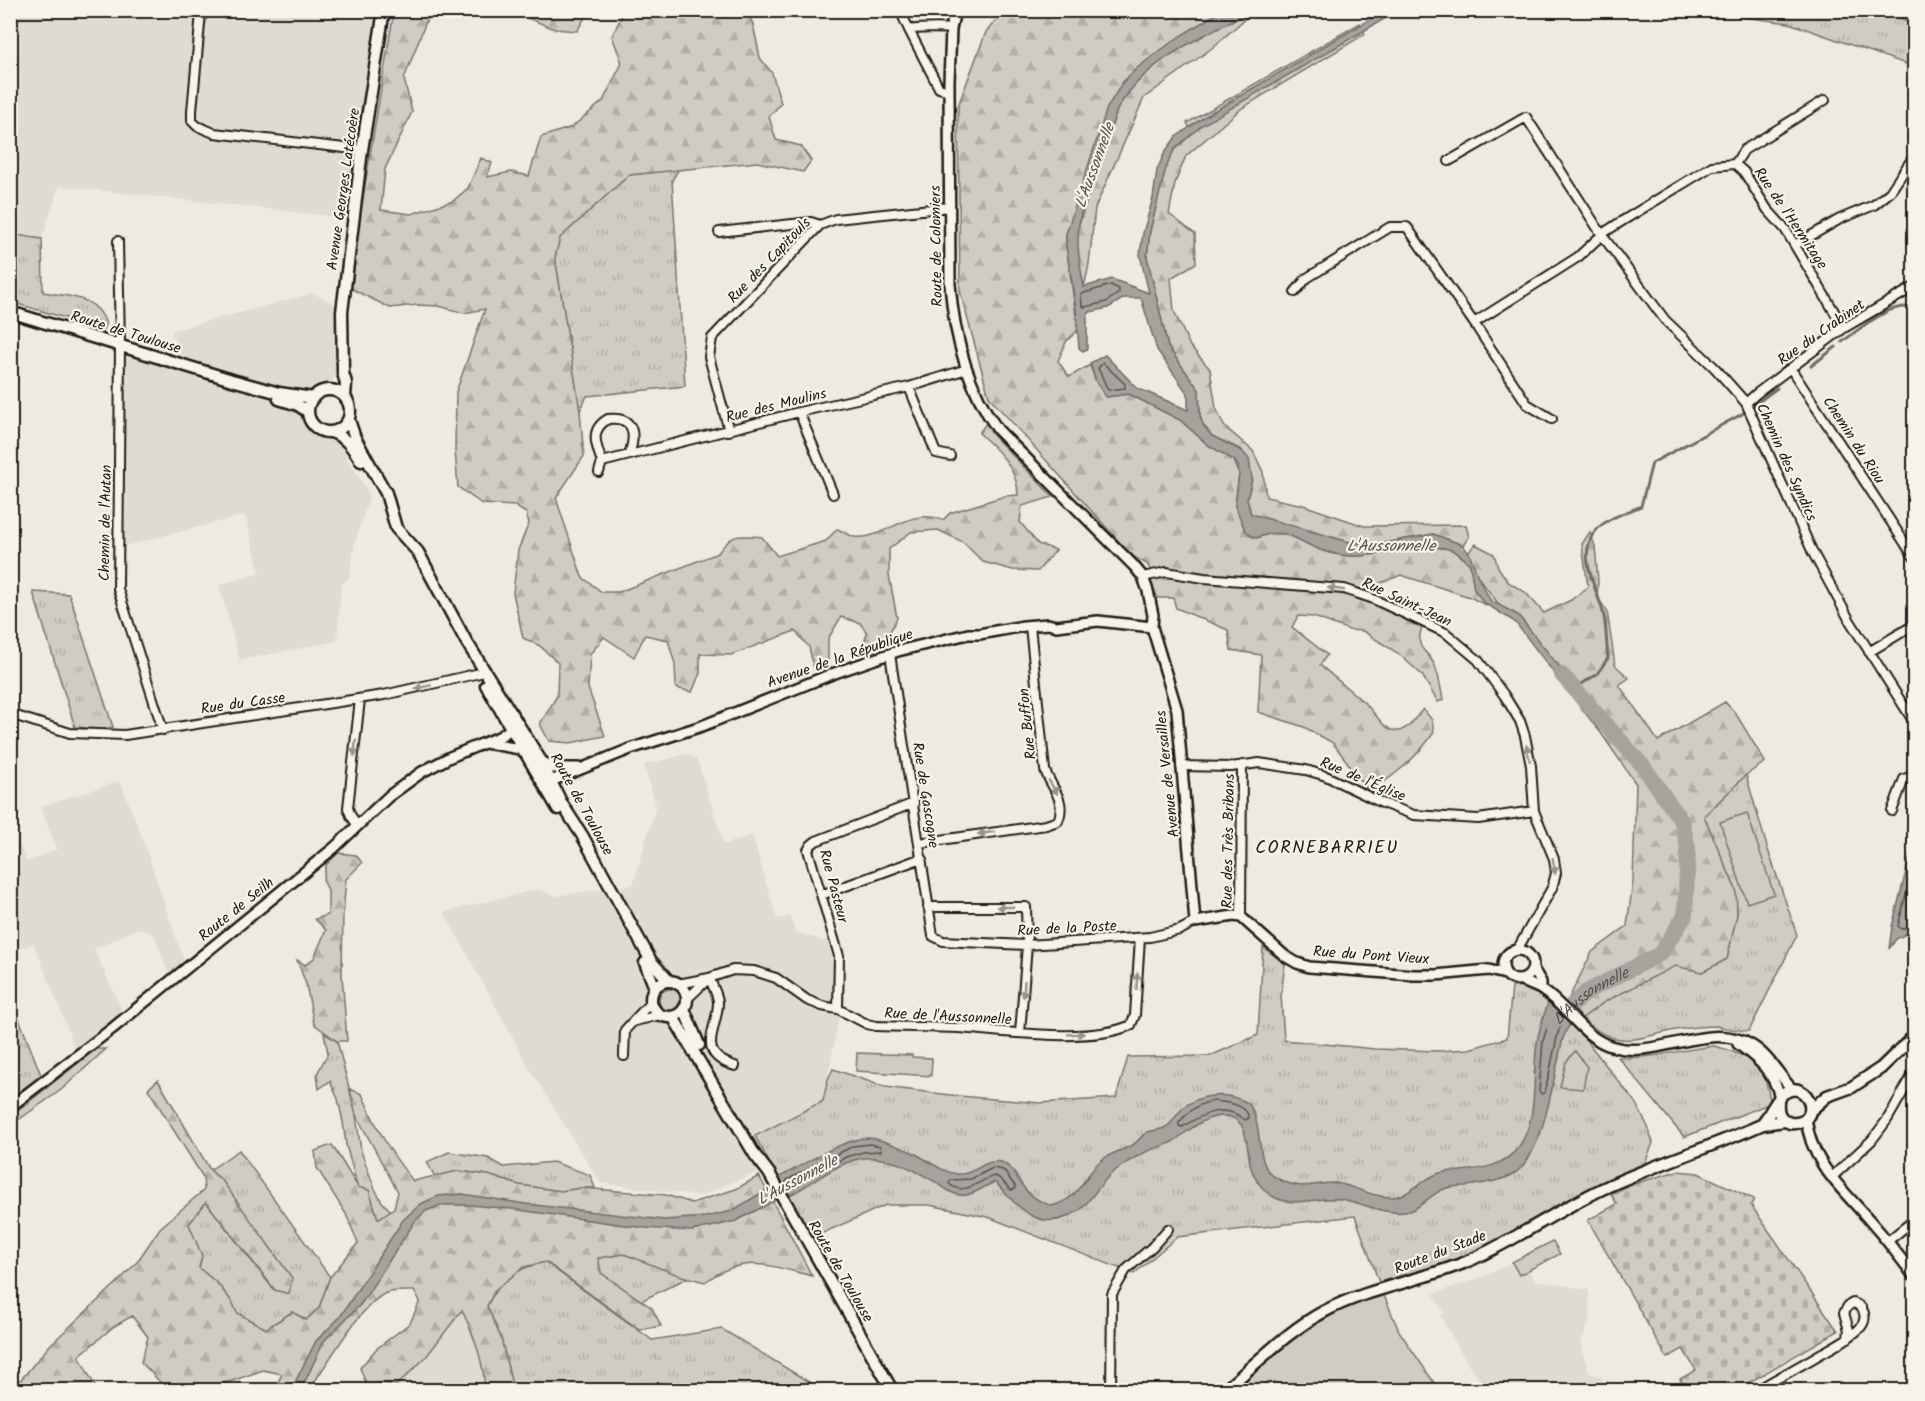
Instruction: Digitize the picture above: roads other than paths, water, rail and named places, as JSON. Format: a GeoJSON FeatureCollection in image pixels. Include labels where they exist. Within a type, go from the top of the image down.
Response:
{"type":"FeatureCollection","features":[{"type":"Feature","properties":{"kind":"main road","name":"Avenue Georges Latécoère"},"geometry":{"type":"LineString","coordinates":[[345,397],[342,312],[362,150],[384,10]]}},
{"type":"Feature","properties":{"kind":"main road","name":"Route de Toulouse"},"geometry":{"type":"LineString","coordinates":[[10,312],[232,380],[279,393],[313,398]]}},
{"type":"Feature","properties":{"kind":"main road"},"geometry":{"type":"LineString","coordinates":[[328,390],[343,373]]}},
{"type":"Feature","properties":{"kind":"main road","name":"Route de Toulouse"},"geometry":{"type":"LineString","coordinates":[[232,380],[249,389],[298,405],[308,412]]}},
{"type":"Feature","properties":{"kind":"main road"},"geometry":{"type":"LineString","coordinates":[[328,390],[345,397],[350,408],[348,420],[342,429],[324,432],[314,426],[308,412],[313,398],[322,391],[328,390]]}},
{"type":"Feature","properties":{"kind":"main road","name":"Route de Toulouse"},"geometry":{"type":"LineString","coordinates":[[348,420],[386,493],[396,528],[415,547],[625,924],[650,972],[655,988]]}},
{"type":"Feature","properties":{"kind":"main road","name":"Route de Toulouse"},"geometry":{"type":"LineString","coordinates":[[331,432],[340,435],[355,451],[377,490],[390,531],[400,544],[423,564]]}},
{"type":"Feature","properties":{"kind":"main road","name":"Route de Toulouse"},"geometry":{"type":"LineString","coordinates":[[466,641],[480,673],[512,729],[541,761],[562,804],[651,961],[674,983]]}},
{"type":"Feature","properties":{"kind":"main road"},"geometry":{"type":"LineString","coordinates":[[674,983],[686,993],[686,1004],[673,1017],[660,1015],[651,1002],[652,994],[659,984],[674,983]]}},
{"type":"Feature","properties":{"kind":"main road","name":"Route de Toulouse"},"geometry":{"type":"LineString","coordinates":[[686,1004],[695,1039],[752,1138],[788,1209],[892,1390]]}},
{"type":"Feature","properties":{"kind":"main road","name":"Route de Toulouse"},"geometry":{"type":"LineString","coordinates":[[673,1017],[755,1155],[767,1170]]}},
{"type":"Feature","properties":{"kind":"main road"},"geometry":{"type":"LineString","coordinates":[[1779,1099],[1779,1114],[1790,1122],[1802,1122],[1827,1096],[1852,1087],[1881,1068],[1914,1036]]}},
{"type":"Feature","properties":{"kind":"main road"},"geometry":{"type":"LineString","coordinates":[[1763,1124],[1787,1091],[1827,1096]]}},
{"type":"Feature","properties":{"kind":"main road"},"geometry":{"type":"LineString","coordinates":[[1804,1094],[1811,1104],[1808,1114]]}},
{"type":"Feature","properties":{"kind":"main road","name":"Route du Stade"},"geometry":{"type":"LineString","coordinates":[[1225,1390],[1290,1334],[1348,1300],[1465,1262],[1600,1190],[1676,1156],[1763,1124],[1790,1122]]}},
{"type":"Feature","properties":{"kind":"street"},"geometry":{"type":"LineString","coordinates":[[205,10],[201,13],[192,111],[192,121],[197,126],[214,133],[362,150]]}},
{"type":"Feature","properties":{"kind":"street"},"geometry":{"type":"LineString","coordinates":[[760,12],[772,10]]}},
{"type":"Feature","properties":{"kind":"street"},"geometry":{"type":"LineString","coordinates":[[900,10],[939,88],[949,91]]}},
{"type":"Feature","properties":{"kind":"street","name":"Route de Colomiers"},"geometry":{"type":"LineString","coordinates":[[955,10],[951,29],[949,91],[950,207],[952,312],[958,345],[983,409],[998,430],[1143,577],[1151,603],[1152,627]]}},
{"type":"Feature","properties":{"kind":"street"},"geometry":{"type":"LineString","coordinates":[[909,30],[914,28],[919,30],[951,29]]}},
{"type":"Feature","properties":{"kind":"street"},"geometry":{"type":"LineString","coordinates":[[1735,164],[1744,150],[1826,100]]}},
{"type":"Feature","properties":{"kind":"street","name":"Chemin des Syndics"},"geometry":{"type":"LineString","coordinates":[[1449,161],[1526,117],[1602,235],[1665,320],[1715,368],[1747,407],[1813,553],[1869,652],[1914,722]]}},
{"type":"Feature","properties":{"kind":"street"},"geometry":{"type":"LineString","coordinates":[[1795,245],[1840,219],[1874,205],[1890,192],[1914,156]]}},
{"type":"Feature","properties":{"kind":"street","name":"Rue de l'Hermitage"},"geometry":{"type":"LineString","coordinates":[[1474,323],[1578,257],[1619,223],[1712,166],[1735,164],[1744,172],[1767,209],[1785,229],[1844,328]]}},
{"type":"Feature","properties":{"kind":"street","name":"Rue des Capitouls"},"geometry":{"type":"LineString","coordinates":[[729,430],[709,357],[712,338],[820,225],[836,219],[950,207]]}},
{"type":"Feature","properties":{"kind":"street"},"geometry":{"type":"LineString","coordinates":[[719,232],[811,222],[820,225]]}},
{"type":"Feature","properties":{"kind":"street"},"geometry":{"type":"LineString","coordinates":[[1295,292],[1307,278],[1390,227],[1407,227],[1527,404],[1552,419]]}},
{"type":"Feature","properties":{"kind":"street","name":"Chemin de l'Autan"},"geometry":{"type":"LineString","coordinates":[[118,241],[120,345],[118,589],[163,729]]}},
{"type":"Feature","properties":{"kind":"street","name":"Rue du Crabinet"},"geometry":{"type":"LineString","coordinates":[[1747,407],[1756,394],[1844,328],[1914,287]]}},
{"type":"Feature","properties":{"kind":"street","name":"Rue des Moulins"},"geometry":{"type":"LineString","coordinates":[[602,462],[645,453],[799,412],[909,387],[967,369]]}},
{"type":"Feature","properties":{"kind":"street","name":"Chemin du Riou"},"geometry":{"type":"LineString","coordinates":[[1791,369],[1914,557]]}},
{"type":"Feature","properties":{"kind":"street"},"geometry":{"type":"LineString","coordinates":[[909,387],[936,453],[950,456]]}},
{"type":"Feature","properties":{"kind":"street"},"geometry":{"type":"LineString","coordinates":[[799,412],[832,494]]}},
{"type":"Feature","properties":{"kind":"street"},"geometry":{"type":"LineString","coordinates":[[599,472],[602,462],[594,438],[597,429],[608,420],[622,420],[629,425],[634,440],[629,455]]}},
{"type":"Feature","properties":{"kind":"street"},"geometry":{"type":"LineString","coordinates":[[645,453],[648,462]]}},
{"type":"Feature","properties":{"kind":"street","name":"Rue Saint-Jean"},"geometry":{"type":"LineString","coordinates":[[1143,577],[1166,572],[1204,578],[1344,589],[1371,598],[1446,633],[1478,660],[1520,721],[1531,766],[1534,811],[1554,859],[1556,873],[1552,888],[1518,950]]}},
{"type":"Feature","properties":{"kind":"street","name":"Avenue de la République"},"geometry":{"type":"LineString","coordinates":[[551,781],[630,749],[702,726],[795,687],[890,654],[968,634],[1098,621],[1152,627]]}},
{"type":"Feature","properties":{"kind":"street"},"geometry":{"type":"LineString","coordinates":[[1869,652],[1914,625]]}},
{"type":"Feature","properties":{"kind":"street","name":"Rue Buffon"},"geometry":{"type":"LineString","coordinates":[[919,843],[1046,825],[1055,823],[1060,815],[1062,807],[1059,795],[1048,779],[1046,770],[1030,626]]}},
{"type":"Feature","properties":{"kind":"street","name":"Avenue de Versailles"},"geometry":{"type":"LineString","coordinates":[[1152,627],[1177,710],[1195,921]]}},
{"type":"Feature","properties":{"kind":"street","name":"Rue de Gascogne"},"geometry":{"type":"LineString","coordinates":[[890,654],[928,907],[933,936],[937,939]]}},
{"type":"Feature","properties":{"kind":"street","name":"Rue du Casse"},"geometry":{"type":"LineString","coordinates":[[10,714],[70,733],[125,735],[360,699],[480,673]]}},
{"type":"Feature","properties":{"kind":"street"},"geometry":{"type":"LineString","coordinates":[[358,826],[348,808],[360,699]]}},
{"type":"Feature","properties":{"kind":"street","name":"Route de Seilh"},"geometry":{"type":"LineString","coordinates":[[10,1107],[113,1028],[358,826],[389,796],[422,772],[512,729]]}},
{"type":"Feature","properties":{"kind":"street"},"geometry":{"type":"LineString","coordinates":[[485,743],[529,750],[545,779],[551,781]]}},
{"type":"Feature","properties":{"kind":"street","name":"Avenue de la République"},"geometry":{"type":"LineString","coordinates":[[541,761],[554,768],[583,768]]}},
{"type":"Feature","properties":{"kind":"street","name":"Rue de l'Église"},"geometry":{"type":"LineString","coordinates":[[1181,766],[1231,767],[1259,763],[1279,765],[1326,776],[1382,803],[1414,815],[1478,819],[1534,811]]}},
{"type":"Feature","properties":{"kind":"street","name":"Rue des Très Bribans"},"geometry":{"type":"LineString","coordinates":[[1240,917],[1242,765]]}},
{"type":"Feature","properties":{"kind":"street"},"geometry":{"type":"LineString","coordinates":[[1892,811],[1904,778],[1914,775]]}},
{"type":"Feature","properties":{"kind":"street","name":"Rue Pasteur"},"geometry":{"type":"LineString","coordinates":[[838,1009],[839,956],[808,850],[810,845],[816,841],[914,804]]}},
{"type":"Feature","properties":{"kind":"street"},"geometry":{"type":"LineString","coordinates":[[821,895],[922,858]]}},
{"type":"Feature","properties":{"kind":"street"},"geometry":{"type":"LineString","coordinates":[[928,907],[1026,908],[1027,945],[1020,1033]]}},
{"type":"Feature","properties":{"kind":"street"},"geometry":{"type":"LineString","coordinates":[[1195,921],[1240,917]]}},
{"type":"Feature","properties":{"kind":"street","name":"Rue du Pont Vieux"},"geometry":{"type":"LineString","coordinates":[[1240,917],[1285,956],[1309,967],[1434,975],[1489,970],[1505,974]]}},
{"type":"Feature","properties":{"kind":"street","name":"Rue de la Poste"},"geometry":{"type":"LineString","coordinates":[[937,939],[1027,945],[1140,938],[1180,930],[1195,921]]}},
{"type":"Feature","properties":{"kind":"street","name":"Rue de l'Aussonnelle"},"geometry":{"type":"LineString","coordinates":[[674,983],[709,978],[733,970],[754,971],[776,978],[807,1000],[838,1009],[867,1024],[876,1026],[955,1028],[1020,1033],[1104,1032],[1121,1030],[1131,1025],[1135,1015],[1140,938]]}},
{"type":"Feature","properties":{"kind":"street"},"geometry":{"type":"LineString","coordinates":[[1542,990],[1530,956],[1518,950],[1507,956],[1504,961],[1505,974],[1513,980],[1522,980],[1542,990],[1600,1042],[1626,1050],[1647,1049],[1715,1036],[1740,1040],[1755,1047],[1769,1059],[1793,1090]]}},
{"type":"Feature","properties":{"kind":"street","name":"Rue du Pont Vieux"},"geometry":{"type":"LineString","coordinates":[[1489,970],[1504,961]]}},
{"type":"Feature","properties":{"kind":"street"},"geometry":{"type":"LineString","coordinates":[[1522,980],[1531,974],[1533,969]]}},
{"type":"Feature","properties":{"kind":"street"},"geometry":{"type":"LineString","coordinates":[[709,978],[718,1000],[711,1036],[712,1050],[723,1062],[735,1066]]}},
{"type":"Feature","properties":{"kind":"street","name":"Rue de l'Aussonnelle"},"geometry":{"type":"LineString","coordinates":[[686,1004],[709,978]]}},
{"type":"Feature","properties":{"kind":"street"},"geometry":{"type":"LineString","coordinates":[[624,1056],[625,1030],[651,1002]]}},
{"type":"Feature","properties":{"kind":"street"},"geometry":{"type":"LineString","coordinates":[[634,1022],[660,1015]]}},
{"type":"Feature","properties":{"kind":"street"},"geometry":{"type":"LineString","coordinates":[[1731,1039],[1762,1062],[1771,1075],[1779,1099]]}},
{"type":"Feature","properties":{"kind":"street"},"geometry":{"type":"LineString","coordinates":[[1832,1178],[1872,1140],[1911,1088],[1914,1073]]}},
{"type":"Feature","properties":{"kind":"street"},"geometry":{"type":"LineString","coordinates":[[1808,1114],[1808,1136],[1821,1164],[1888,1241],[1914,1276]]}},
{"type":"Feature","properties":{"kind":"street"},"geometry":{"type":"LineString","coordinates":[[1790,1122],[1808,1136]]}},
{"type":"Feature","properties":{"kind":"street"},"geometry":{"type":"LineString","coordinates":[[1888,1241],[1914,1220]]}},
{"type":"Feature","properties":{"kind":"street"},"geometry":{"type":"LineString","coordinates":[[1110,1390],[1112,1294],[1126,1270],[1152,1247],[1168,1228]]}},
{"type":"Feature","properties":{"kind":"street"},"geometry":{"type":"LineString","coordinates":[[1757,1390],[1848,1338]]}},
{"type":"Feature","properties":{"kind":"water"},"geometry":{"type":"Polygon","coordinates":[[[1221,11],[1251,11],[1195,40],[1159,63],[1129,92],[1117,110],[1079,223],[1078,250],[1084,287],[1112,279],[1149,293],[1140,255],[1143,233],[1153,198],[1157,170],[1165,152],[1176,137],[1204,117],[1384,11],[1398,11],[1202,125],[1174,150],[1166,168],[1150,231],[1147,257],[1168,347],[1199,390],[1200,416],[1203,425],[1212,436],[1242,451],[1249,459],[1252,479],[1247,499],[1251,514],[1353,543],[1384,543],[1433,534],[1463,545],[1491,601],[1518,615],[1577,689],[1570,694],[1515,622],[1483,602],[1474,589],[1470,564],[1456,552],[1431,547],[1352,556],[1325,551],[1281,533],[1256,538],[1251,536],[1245,530],[1235,506],[1239,474],[1234,460],[1208,445],[1180,420],[1129,394],[1106,397],[1096,382],[1090,363],[1105,355],[1137,388],[1188,410],[1188,394],[1157,350],[1141,298],[1124,298],[1108,308],[1090,312],[1087,316],[1087,349],[1083,351],[1079,348],[1066,234],[1107,108],[1122,83],[1137,68],[1180,36],[1221,11]]]}},
{"type":"Feature","properties":{"kind":"water"},"geometry":{"type":"Polygon","coordinates":[[[1914,840],[1914,930],[1896,939],[1889,949],[1892,927],[1914,840]]]}},
{"type":"Feature","properties":{"kind":"water"},"geometry":{"type":"Polygon","coordinates":[[[1548,1003],[1571,1023],[1562,1041],[1543,1124],[1530,1156],[1521,1168],[1510,1176],[1499,1180],[1447,1188],[1410,1211],[1388,1212],[1339,1199],[1291,1202],[1272,1196],[1260,1185],[1252,1172],[1241,1124],[1227,1116],[1203,1121],[1167,1145],[1130,1160],[1108,1177],[1081,1209],[1059,1220],[1048,1221],[1028,1214],[995,1182],[970,1194],[958,1195],[911,1169],[883,1159],[854,1160],[786,1197],[776,1179],[834,1148],[858,1139],[868,1138],[912,1152],[951,1173],[963,1174],[990,1162],[1001,1162],[1012,1170],[1031,1195],[1052,1206],[1074,1194],[1098,1163],[1106,1157],[1134,1144],[1148,1132],[1166,1127],[1188,1104],[1205,1097],[1223,1096],[1249,1104],[1256,1121],[1266,1167],[1278,1179],[1300,1186],[1336,1183],[1378,1196],[1399,1196],[1440,1173],[1477,1169],[1501,1162],[1520,1145],[1530,1121],[1537,1042],[1548,1003]]]}},
{"type":"Feature","properties":{"kind":"water"},"geometry":{"type":"Polygon","coordinates":[[[769,1188],[776,1200],[736,1221],[692,1231],[645,1228],[470,1205],[441,1205],[426,1211],[415,1221],[361,1304],[324,1341],[301,1390],[291,1390],[316,1341],[340,1317],[403,1220],[421,1204],[438,1196],[462,1194],[664,1220],[706,1217],[732,1211],[769,1188]]]}},
{"type":"Feature","properties":{"kind":"waterway"},"geometry":{"type":"LineString","coordinates":[[1842,342],[1886,312],[1896,308],[1914,309]]}},
{"type":"Feature","properties":{"kind":"waterway"},"geometry":{"type":"LineString","coordinates":[[1811,366],[1836,347]]}},
{"type":"Feature","properties":{"kind":"waterway"},"geometry":{"type":"LineString","coordinates":[[1574,689],[1597,674],[1608,658],[1604,618],[1588,563],[1587,553],[1594,533],[1609,520],[1641,506],[1652,463],[1742,414],[1777,388]]}},
{"type":"Feature","properties":{"kind":"waterway","name":"L'Aussonnelle"},"geometry":{"type":"LineString","coordinates":[[1553,1024],[1588,991],[1660,954],[1685,916],[1688,848],[1682,822],[1643,766],[1562,675]]}},
{"type":"Feature","properties":{"kind":"district","name":"CORNEBARRIEU"},"geometry":{"type":"Point","coordinates":[1327,847]}}]}
